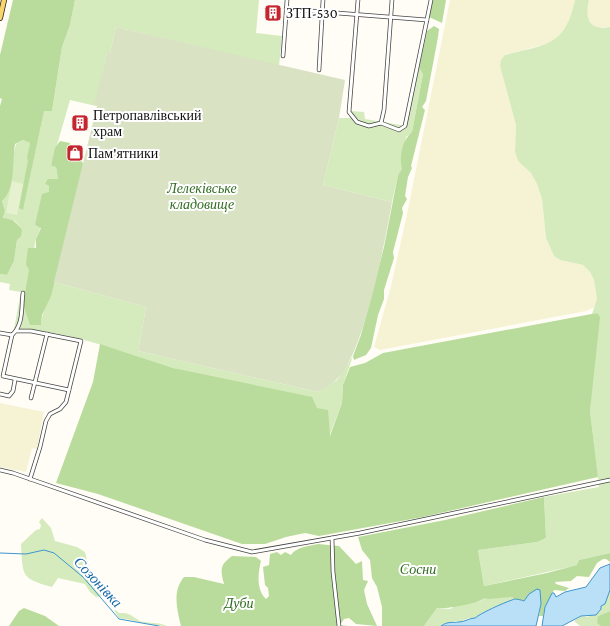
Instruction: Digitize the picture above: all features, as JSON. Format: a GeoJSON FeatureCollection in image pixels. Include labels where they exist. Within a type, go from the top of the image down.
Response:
{"type":"FeatureCollection","features":[{"type":"Feature","properties":{"kind":"main road"},"geometry":{"type":"LineString","coordinates":[[0,18],[4,0]]}},
{"type":"Feature","properties":{"kind":"street"},"geometry":{"type":"LineString","coordinates":[[283,56],[287,0]]}},
{"type":"Feature","properties":{"kind":"street"},"geometry":{"type":"LineString","coordinates":[[319,70],[323,0]]}},
{"type":"Feature","properties":{"kind":"street"},"geometry":{"type":"LineString","coordinates":[[358,0],[349,112],[352,118],[357,122],[369,126],[381,123],[399,130],[405,126],[431,0]]}},
{"type":"Feature","properties":{"kind":"street"},"geometry":{"type":"LineString","coordinates":[[381,123],[384,110],[392,0]]}},
{"type":"Feature","properties":{"kind":"street"},"geometry":{"type":"LineString","coordinates":[[286,9],[427,20]]}},
{"type":"Feature","properties":{"kind":"street"},"geometry":{"type":"LineString","coordinates":[[24,293],[21,317],[17,331],[12,335],[3,376],[15,380],[69,390]]}},
{"type":"Feature","properties":{"kind":"street"},"geometry":{"type":"LineString","coordinates":[[17,331],[48,334],[81,341],[64,406],[50,414],[46,421],[30,479]]}},
{"type":"Feature","properties":{"kind":"street"},"geometry":{"type":"LineString","coordinates":[[0,332],[12,335]]}},
{"type":"Feature","properties":{"kind":"street"},"geometry":{"type":"LineString","coordinates":[[31,398],[48,334]]}},
{"type":"Feature","properties":{"kind":"street"},"geometry":{"type":"LineString","coordinates":[[0,394],[9,396],[13,392],[15,380]]}},
{"type":"Feature","properties":{"kind":"street"},"geometry":{"type":"LineString","coordinates":[[0,470],[237,550],[252,552],[332,538],[610,480]]}},
{"type":"Feature","properties":{"kind":"street"},"geometry":{"type":"LineString","coordinates":[[332,538],[333,572],[338,626]]}},
{"type":"Feature","properties":{"kind":"shaded area"},"geometry":{"type":"Polygon","coordinates":[[[450,0],[575,0],[572,18],[562,34],[553,42],[505,55],[500,66],[516,125],[515,152],[518,161],[531,173],[537,184],[542,199],[546,238],[554,256],[560,260],[583,265],[590,272],[594,280],[597,299],[595,307],[586,311],[380,350],[374,347],[391,286],[406,219],[450,0]]]}},
{"type":"Feature","properties":{"kind":"shaded area"},"geometry":{"type":"Polygon","coordinates":[[[589,0],[610,0],[610,27],[596,27],[591,24],[588,19],[587,11],[589,0]]]}},
{"type":"Feature","properties":{"kind":"shaded area"},"geometry":{"type":"Polygon","coordinates":[[[0,403],[44,412],[37,449],[32,448],[26,472],[0,467],[0,403]]]}},
{"type":"Feature","properties":{"kind":"green space"},"geometry":{"type":"Polygon","coordinates":[[[13,0],[75,0],[70,25],[62,47],[52,111],[44,111],[23,210],[19,208],[30,143],[23,140],[15,144],[13,174],[10,189],[2,201],[5,211],[3,218],[13,220],[22,229],[21,236],[17,240],[14,261],[7,275],[0,274],[0,106],[2,99],[0,98],[0,55],[13,0]]]}},
{"type":"Feature","properties":{"kind":"green space"},"geometry":{"type":"Polygon","coordinates":[[[75,0],[259,0],[256,33],[282,36],[279,66],[116,27],[110,53],[107,53],[96,106],[70,100],[51,166],[56,167],[58,179],[45,184],[49,186],[49,192],[35,225],[41,227],[36,239],[23,304],[41,325],[43,314],[54,282],[146,307],[138,351],[318,392],[337,380],[353,356],[343,385],[342,403],[329,437],[317,408],[173,368],[95,343],[55,333],[14,329],[21,292],[9,290],[10,284],[0,282],[0,274],[7,275],[14,261],[17,240],[22,229],[14,220],[3,219],[5,211],[2,201],[16,144],[23,140],[30,143],[23,209],[44,110],[52,111],[62,47],[70,25],[75,0]]]}},
{"type":"Feature","properties":{"kind":"green space"},"geometry":{"type":"Polygon","coordinates":[[[433,0],[446,0],[442,23],[429,17],[433,0]]]}},
{"type":"Feature","properties":{"kind":"green space"},"geometry":{"type":"Polygon","coordinates":[[[575,0],[589,0],[588,18],[593,25],[603,28],[610,27],[610,553],[579,560],[578,565],[484,586],[478,550],[537,542],[546,538],[544,497],[599,487],[590,411],[597,313],[592,314],[597,299],[594,280],[590,272],[583,265],[560,260],[554,256],[546,238],[542,199],[537,184],[531,173],[518,161],[515,152],[516,125],[500,66],[501,60],[505,55],[543,45],[552,41],[559,35],[566,27],[575,0]]]}},
{"type":"Feature","properties":{"kind":"green space"},"geometry":{"type":"Polygon","coordinates":[[[434,26],[439,29],[438,37],[426,101],[422,107],[425,110],[411,166],[412,168],[408,177],[405,196],[407,199],[402,208],[403,213],[393,252],[394,258],[384,290],[384,299],[378,315],[371,348],[366,355],[354,360],[353,356],[361,335],[384,247],[398,175],[402,169],[402,149],[406,139],[412,132],[423,74],[419,68],[427,31],[434,26]]]}},
{"type":"Feature","properties":{"kind":"green space","name":"Лелеківське кладовище"},"geometry":{"type":"Polygon","coordinates":[[[116,27],[345,80],[339,118],[323,185],[392,202],[379,269],[356,348],[346,367],[336,380],[318,392],[138,351],[146,307],[54,282],[97,106],[94,105],[107,53],[110,53],[116,27]]]}},
{"type":"Feature","properties":{"kind":"green space"},"geometry":{"type":"Polygon","coordinates":[[[419,68],[423,74],[412,132],[406,137],[402,169],[398,175],[392,202],[323,185],[339,118],[350,118],[351,111],[364,112],[365,119],[406,126],[419,68]]]}},
{"type":"Feature","properties":{"kind":"green space"},"geometry":{"type":"Polygon","coordinates":[[[60,141],[70,143],[67,155],[80,159],[84,165],[51,296],[42,315],[41,325],[30,325],[23,304],[29,270],[26,264],[28,248],[36,248],[36,239],[41,228],[35,225],[42,194],[49,192],[49,186],[45,184],[48,179],[58,179],[56,167],[51,166],[55,148],[60,141]]]}},
{"type":"Feature","properties":{"kind":"green space"},"geometry":{"type":"Polygon","coordinates":[[[12,181],[23,184],[17,215],[6,213],[12,181]]]}},
{"type":"Feature","properties":{"kind":"green space"},"geometry":{"type":"Polygon","coordinates":[[[597,313],[600,317],[590,411],[598,477],[423,517],[319,536],[305,533],[265,544],[242,544],[98,494],[56,483],[93,382],[100,344],[173,368],[312,397],[317,408],[328,410],[330,436],[342,403],[343,385],[350,367],[365,363],[383,353],[597,313]]]}},
{"type":"Feature","properties":{"kind":"green space","name":"Сосни"},"geometry":{"type":"Polygon","coordinates":[[[544,497],[546,538],[537,542],[478,550],[484,586],[547,573],[577,565],[579,560],[610,553],[610,562],[603,559],[597,563],[589,577],[577,576],[571,581],[555,582],[556,584],[569,588],[565,591],[554,590],[545,607],[543,616],[539,616],[541,604],[540,590],[529,594],[524,601],[514,599],[512,597],[485,598],[462,606],[437,608],[424,626],[382,626],[382,607],[377,587],[372,578],[370,560],[362,550],[358,537],[445,520],[544,497]]]}},
{"type":"Feature","properties":{"kind":"green space"},"geometry":{"type":"Polygon","coordinates":[[[42,518],[51,528],[55,541],[77,547],[85,552],[95,581],[111,603],[113,608],[109,601],[103,596],[96,597],[90,592],[85,584],[58,578],[52,587],[34,581],[25,574],[22,563],[21,544],[36,530],[40,529],[41,525],[39,522],[42,518]]]}},
{"type":"Feature","properties":{"kind":"green space","name":"Сосни"},"geometry":{"type":"Polygon","coordinates":[[[318,544],[339,546],[356,564],[362,561],[363,580],[368,581],[364,590],[367,604],[377,626],[356,624],[349,618],[344,619],[340,625],[348,626],[181,626],[176,601],[180,582],[184,577],[194,577],[224,584],[222,568],[228,559],[232,556],[256,557],[261,561],[259,586],[266,599],[269,596],[268,588],[265,585],[263,567],[269,565],[270,554],[277,552],[281,555],[285,552],[291,555],[296,550],[318,544]]]}},
{"type":"Feature","properties":{"kind":"green space"},"geometry":{"type":"Polygon","coordinates":[[[610,590],[610,611],[598,616],[601,626],[580,626],[574,621],[581,616],[588,617],[601,606],[610,590]]]}},
{"type":"Feature","properties":{"kind":"green space"},"geometry":{"type":"Polygon","coordinates":[[[512,597],[514,599],[475,618],[469,618],[460,622],[455,621],[441,626],[424,626],[437,608],[450,609],[459,604],[480,601],[485,598],[512,597]]]}},
{"type":"Feature","properties":{"kind":"green space"},"geometry":{"type":"Polygon","coordinates":[[[24,608],[45,616],[59,626],[9,626],[19,611],[24,608]]]}},
{"type":"Feature","properties":{"kind":"green space"},"geometry":{"type":"Polygon","coordinates":[[[113,608],[119,613],[131,615],[141,621],[167,626],[155,625],[119,618],[113,608]]]}},
{"type":"Feature","properties":{"kind":"green space"},"geometry":{"type":"Polygon","coordinates":[[[610,611],[610,626],[601,626],[597,623],[598,616],[610,611]]]}},
{"type":"Feature","properties":{"kind":"water"},"geometry":{"type":"Polygon","coordinates":[[[610,564],[610,590],[605,604],[601,606],[601,609],[596,615],[581,616],[562,626],[542,626],[545,607],[552,593],[554,593],[556,597],[565,592],[586,587],[600,568],[610,564]]]}},
{"type":"Feature","properties":{"kind":"water"},"geometry":{"type":"Polygon","coordinates":[[[537,589],[540,590],[541,604],[536,626],[441,626],[443,624],[461,622],[475,618],[492,608],[513,599],[524,601],[529,594],[537,589]]]}},
{"type":"Feature","properties":{"kind":"waterway","name":"Созонівка"},"geometry":{"type":"LineString","coordinates":[[0,553],[26,554],[44,550],[54,553],[83,577],[119,619],[159,626]]}},
{"type":"Feature","properties":{"kind":"place","name":"ЗТП-530"},"geometry":{"type":"Point","coordinates":[273,13]}},
{"type":"Feature","properties":{"kind":"place","name":"Петропавлівський храм"},"geometry":{"type":"Point","coordinates":[80,123]}},
{"type":"Feature","properties":{"kind":"place","name":"Пам'ятники"},"geometry":{"type":"Point","coordinates":[75,153]}},
{"type":"Feature","properties":{"kind":"park label","name":"Дуби"},"geometry":{"type":"Point","coordinates":[239,603]}}]}
